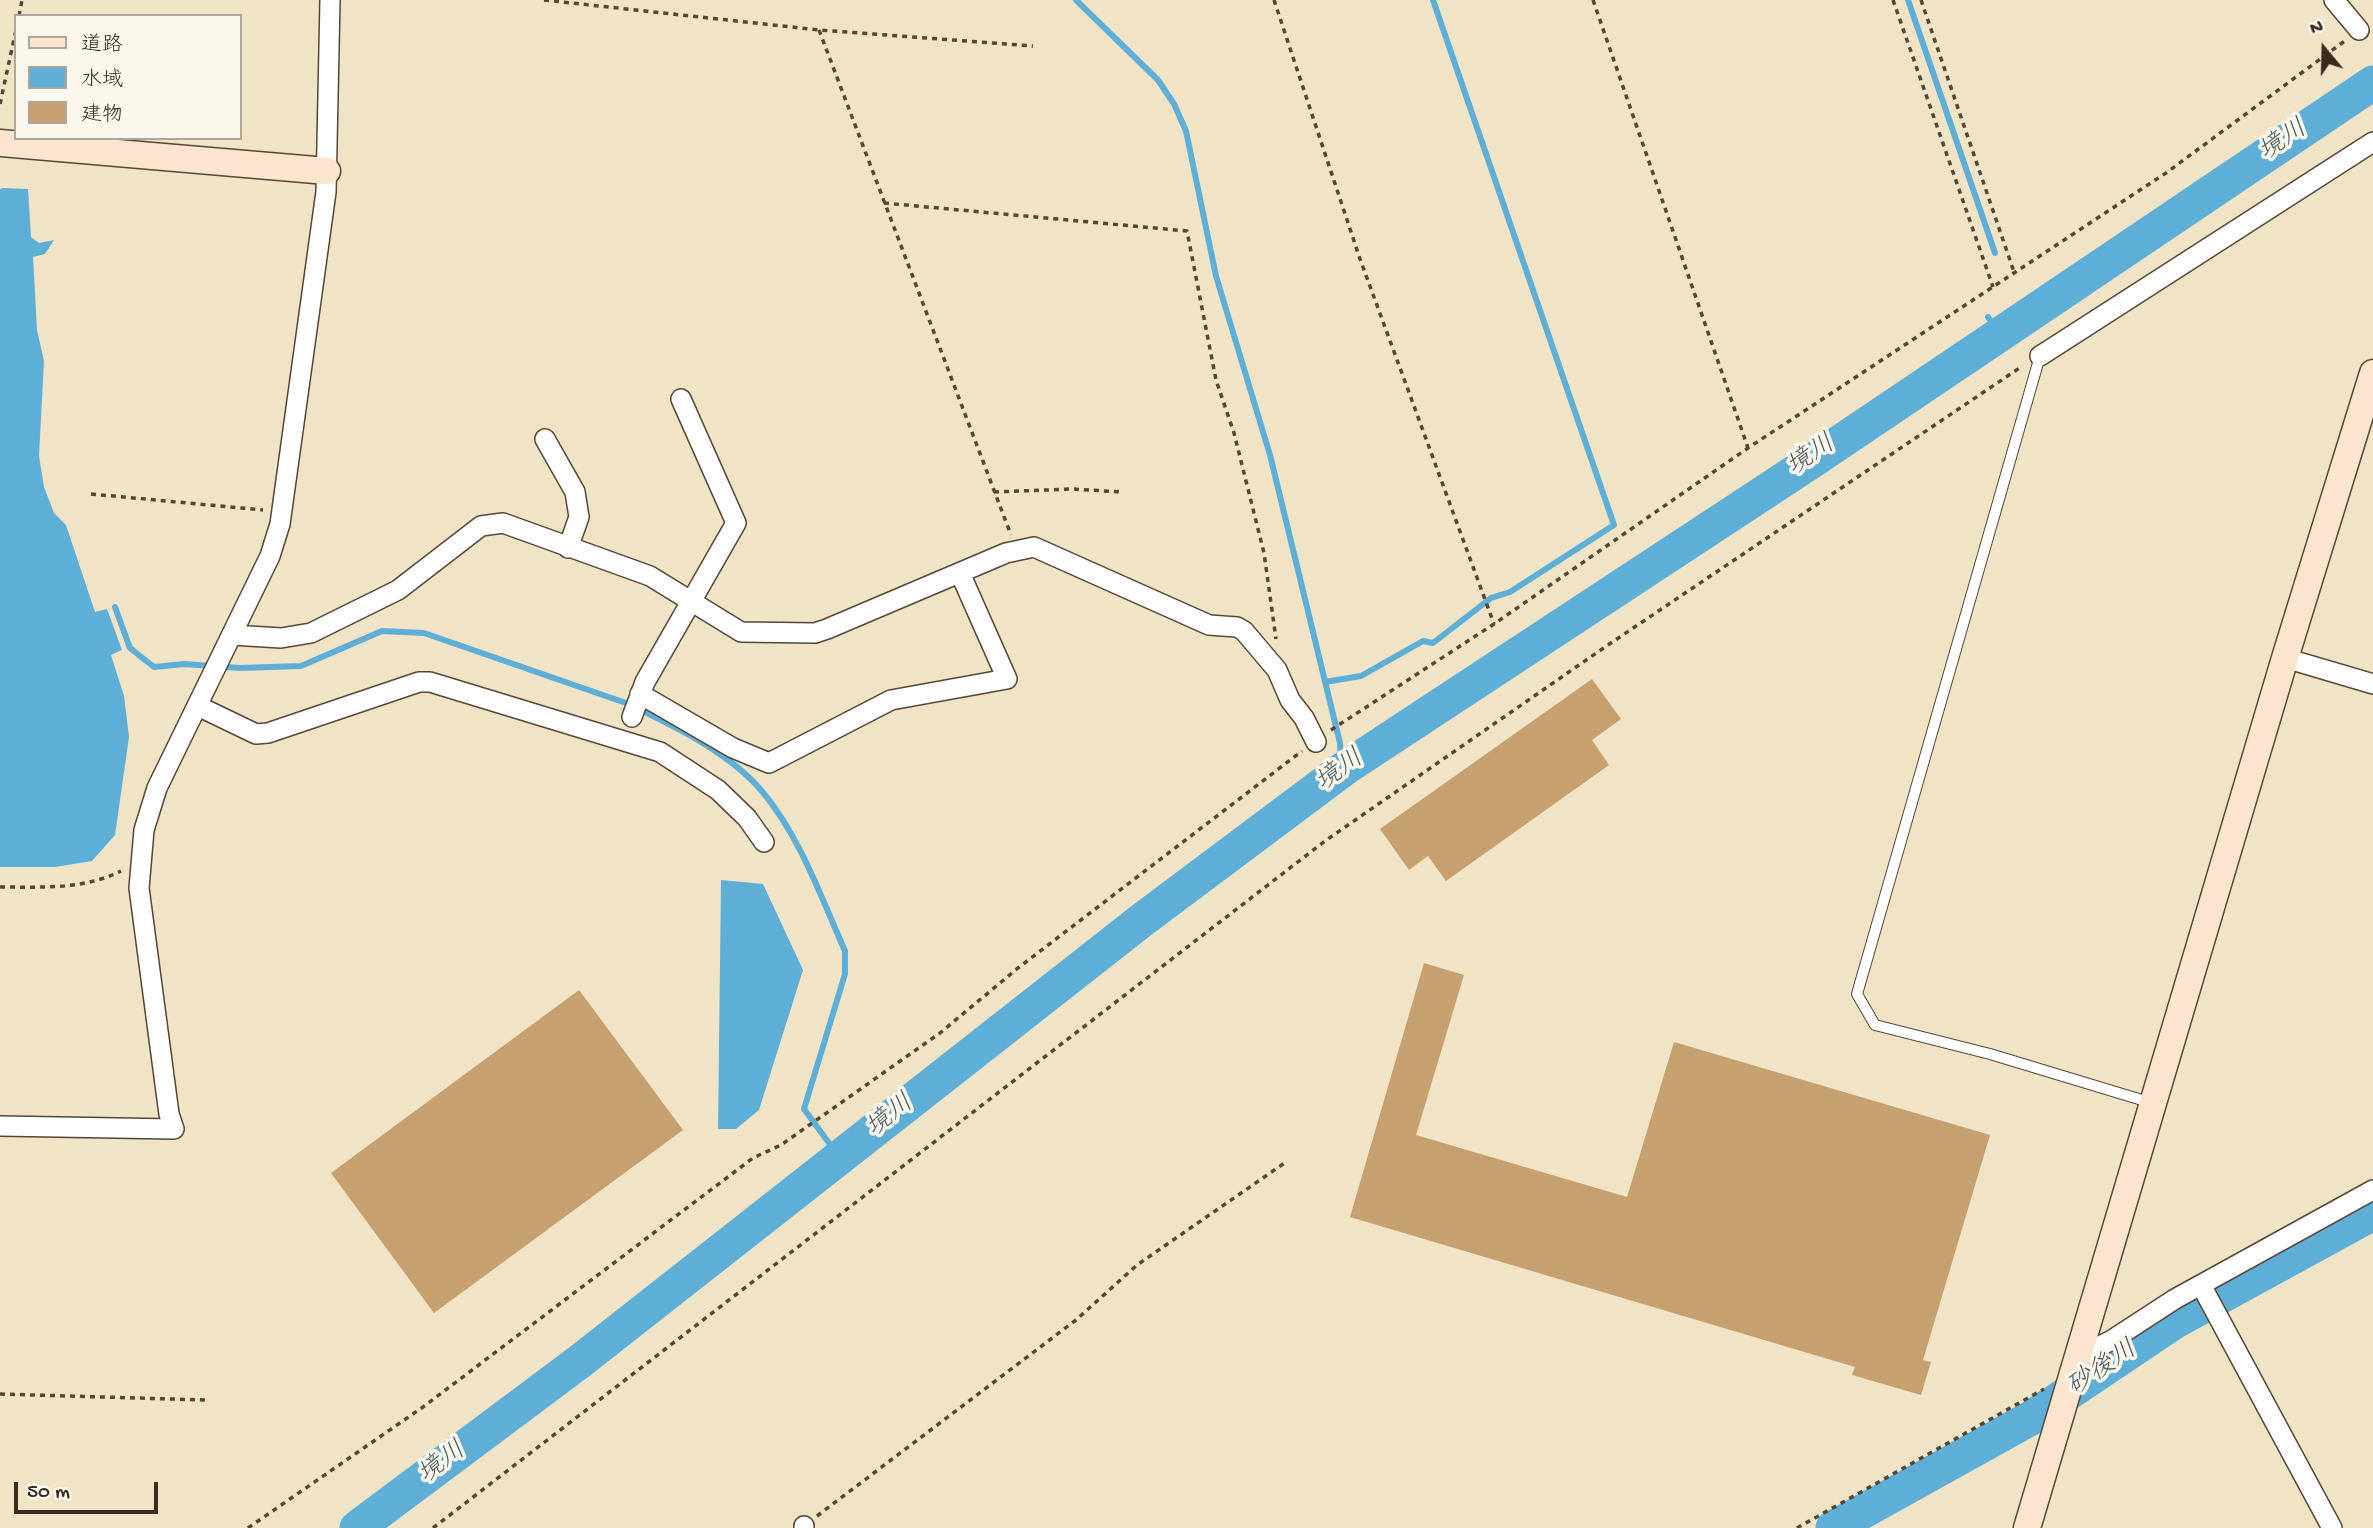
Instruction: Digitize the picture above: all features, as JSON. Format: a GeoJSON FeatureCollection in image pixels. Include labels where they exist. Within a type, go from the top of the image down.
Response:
{"type":"FeatureCollection","features":[{"type":"Feature","properties":{"kind":"street"},"geometry":{"type":"LineString","coordinates":[[0,1126],[174,1129],[169,1114],[143,927],[140,861],[144,831],[158,788],[270,556],[282,512],[327,171],[330,0]]}},
{"type":"Feature","properties":{"kind":"street"},"geometry":{"type":"LineString","coordinates":[[2334,0],[2359,30]]}},
{"type":"Feature","properties":{"kind":"street"},"geometry":{"type":"LineString","coordinates":[[2040,356],[2373,142]]}},
{"type":"Feature","properties":{"kind":"street"},"geometry":{"type":"LineString","coordinates":[[0,143],[327,171]]}},
{"type":"Feature","properties":{"kind":"street"},"geometry":{"type":"LineString","coordinates":[[2027,1528],[2061,1421],[2068,1372],[2153,1104],[2285,658],[2373,373]]}},
{"type":"Feature","properties":{"kind":"street"},"geometry":{"type":"LineString","coordinates":[[632,717],[640,694],[736,523],[681,399]]}},
{"type":"Feature","properties":{"kind":"street"},"geometry":{"type":"LineString","coordinates":[[545,439],[575,492],[579,517],[568,548]]}},
{"type":"Feature","properties":{"kind":"street"},"geometry":{"type":"LineString","coordinates":[[232,635],[281,638],[311,633],[398,590],[481,526],[503,523],[650,576],[741,632],[816,633],[1016,550],[1034,547],[1209,625],[1237,627],[1254,639],[1277,670],[1290,701],[1304,718],[1315,742]]}},
{"type":"Feature","properties":{"kind":"street"},"geometry":{"type":"LineString","coordinates":[[640,694],[733,748],[769,764],[891,700],[1007,679],[960,573]]}},
{"type":"Feature","properties":{"kind":"street"},"geometry":{"type":"LineString","coordinates":[[2285,658],[2373,684]]}},
{"type":"Feature","properties":{"kind":"street"},"geometry":{"type":"LineString","coordinates":[[198,706],[256,734],[268,733],[419,682],[430,682],[660,752],[718,790],[747,818],[764,842]]}},
{"type":"Feature","properties":{"kind":"street"},"geometry":{"type":"LineString","coordinates":[[2068,1372],[2112,1340],[2204,1290],[2373,1190]]}},
{"type":"Feature","properties":{"kind":"street"},"geometry":{"type":"LineString","coordinates":[[2204,1290],[2332,1528]]}},
{"type":"Feature","properties":{"kind":"lane"},"geometry":{"type":"LineString","coordinates":[[2040,356],[1857,995],[1875,1025],[1990,1054],[2153,1104]]}},
{"type":"Feature","properties":{"kind":"path"},"geometry":{"type":"LineString","coordinates":[[544,0],[819,30],[1033,46]]}},
{"type":"Feature","properties":{"kind":"path"},"geometry":{"type":"LineString","coordinates":[[1274,0],[1360,259],[1494,624]]}},
{"type":"Feature","properties":{"kind":"path"},"geometry":{"type":"LineString","coordinates":[[1593,0],[1748,448]]}},
{"type":"Feature","properties":{"kind":"path"},"geometry":{"type":"LineString","coordinates":[[1893,0],[1993,287]]}},
{"type":"Feature","properties":{"kind":"path"},"geometry":{"type":"LineString","coordinates":[[1921,0],[2014,272]]}},
{"type":"Feature","properties":{"kind":"path"},"geometry":{"type":"LineString","coordinates":[[819,30],[1016,550]]}},
{"type":"Feature","properties":{"kind":"path"},"geometry":{"type":"LineString","coordinates":[[248,1528],[423,1407],[753,1158],[781,1144],[940,1033],[1018,968],[1362,708],[1494,624],[1748,448],[2166,173],[2359,30]]}},
{"type":"Feature","properties":{"kind":"path"},"geometry":{"type":"LineString","coordinates":[[0,104],[14,39]]}},
{"type":"Feature","properties":{"kind":"path"},"geometry":{"type":"LineString","coordinates":[[884,203],[1187,231],[1216,380],[1234,433],[1264,553],[1276,619],[1277,670]]}},
{"type":"Feature","properties":{"kind":"path"},"geometry":{"type":"LineString","coordinates":[[433,1528],[1325,841],[1628,632],[2040,356]]}},
{"type":"Feature","properties":{"kind":"path"},"geometry":{"type":"LineString","coordinates":[[994,492],[1072,489],[1122,492]]}},
{"type":"Feature","properties":{"kind":"path"},"geometry":{"type":"LineString","coordinates":[[91,494],[282,512]]}},
{"type":"Feature","properties":{"kind":"path"},"geometry":{"type":"LineString","coordinates":[[0,887],[78,886],[99,882],[140,861]]}},
{"type":"Feature","properties":{"kind":"path"},"geometry":{"type":"LineString","coordinates":[[804,1527],[1076,1320],[1137,1265],[1286,1162]]}},
{"type":"Feature","properties":{"kind":"path"},"geometry":{"type":"LineString","coordinates":[[1797,1528],[2068,1372]]}},
{"type":"Feature","properties":{"kind":"path"},"geometry":{"type":"LineString","coordinates":[[0,1394],[205,1399]]}},
{"type":"Feature","properties":{"kind":"water"},"geometry":{"type":"Polygon","coordinates":[[[0,189],[28,189],[31,237],[39,243],[54,240],[45,254],[33,257],[37,330],[44,361],[39,456],[44,487],[54,513],[66,525],[95,612],[107,609],[122,650],[111,655],[124,696],[129,737],[115,835],[92,861],[55,867],[0,867],[0,189]]]}},
{"type":"Feature","properties":{"kind":"water"},"geometry":{"type":"Polygon","coordinates":[[[721,880],[763,884],[803,970],[759,1110],[736,1129],[718,1129],[721,880]]]}},
{"type":"Feature","properties":{"kind":"building"},"geometry":{"type":"Polygon","coordinates":[[[1592,679],[1621,719],[1592,740],[1609,765],[1446,881],[1428,856],[1409,870],[1380,829],[1592,679]]]}},
{"type":"Feature","properties":{"kind":"building"},"geometry":{"type":"Polygon","coordinates":[[[1424,963],[1464,975],[1416,1135],[1627,1197],[1674,1042],[1990,1135],[1923,1360],[1931,1362],[1921,1395],[1852,1375],[1855,1367],[1350,1217],[1424,963]]]}},
{"type":"Feature","properties":{"kind":"building"},"geometry":{"type":"Polygon","coordinates":[[[579,990],[683,1130],[434,1313],[331,1173],[579,990]]]}},
{"type":"Feature","properties":{"kind":"waterway"},"geometry":{"type":"LineString","coordinates":[[1076,0],[1158,80],[1174,104],[1186,131],[1216,276],[1270,455],[1340,743],[1341,771]]}},
{"type":"Feature","properties":{"kind":"waterway"},"geometry":{"type":"LineString","coordinates":[[1325,682],[1361,676],[1423,641],[1433,643],[1491,598],[1510,592],[1614,525],[1433,0]]}},
{"type":"Feature","properties":{"kind":"waterway"},"geometry":{"type":"LineString","coordinates":[[1908,0],[1995,253]]}},
{"type":"Feature","properties":{"kind":"waterway","name":"境川"},"geometry":{"type":"LineString","coordinates":[[357,1528],[579,1362],[1142,920],[1345,768],[1815,459],[2373,83]]}},
{"type":"Feature","properties":{"kind":"waterway"},"geometry":{"type":"LineString","coordinates":[[1988,317],[2000,334]]}},
{"type":"Feature","properties":{"kind":"waterway"},"geometry":{"type":"LineString","coordinates":[[115,607],[130,648],[154,667],[184,664],[240,668],[301,666],[382,631],[424,633],[626,703],[698,740],[732,763],[761,790],[787,827],[809,868],[845,951],[845,974],[804,1109],[840,1158]]}},
{"type":"Feature","properties":{"kind":"waterway","name":"砂後川"},"geometry":{"type":"LineString","coordinates":[[1833,1528],[2031,1418],[2174,1322],[2373,1213]]}}]}
